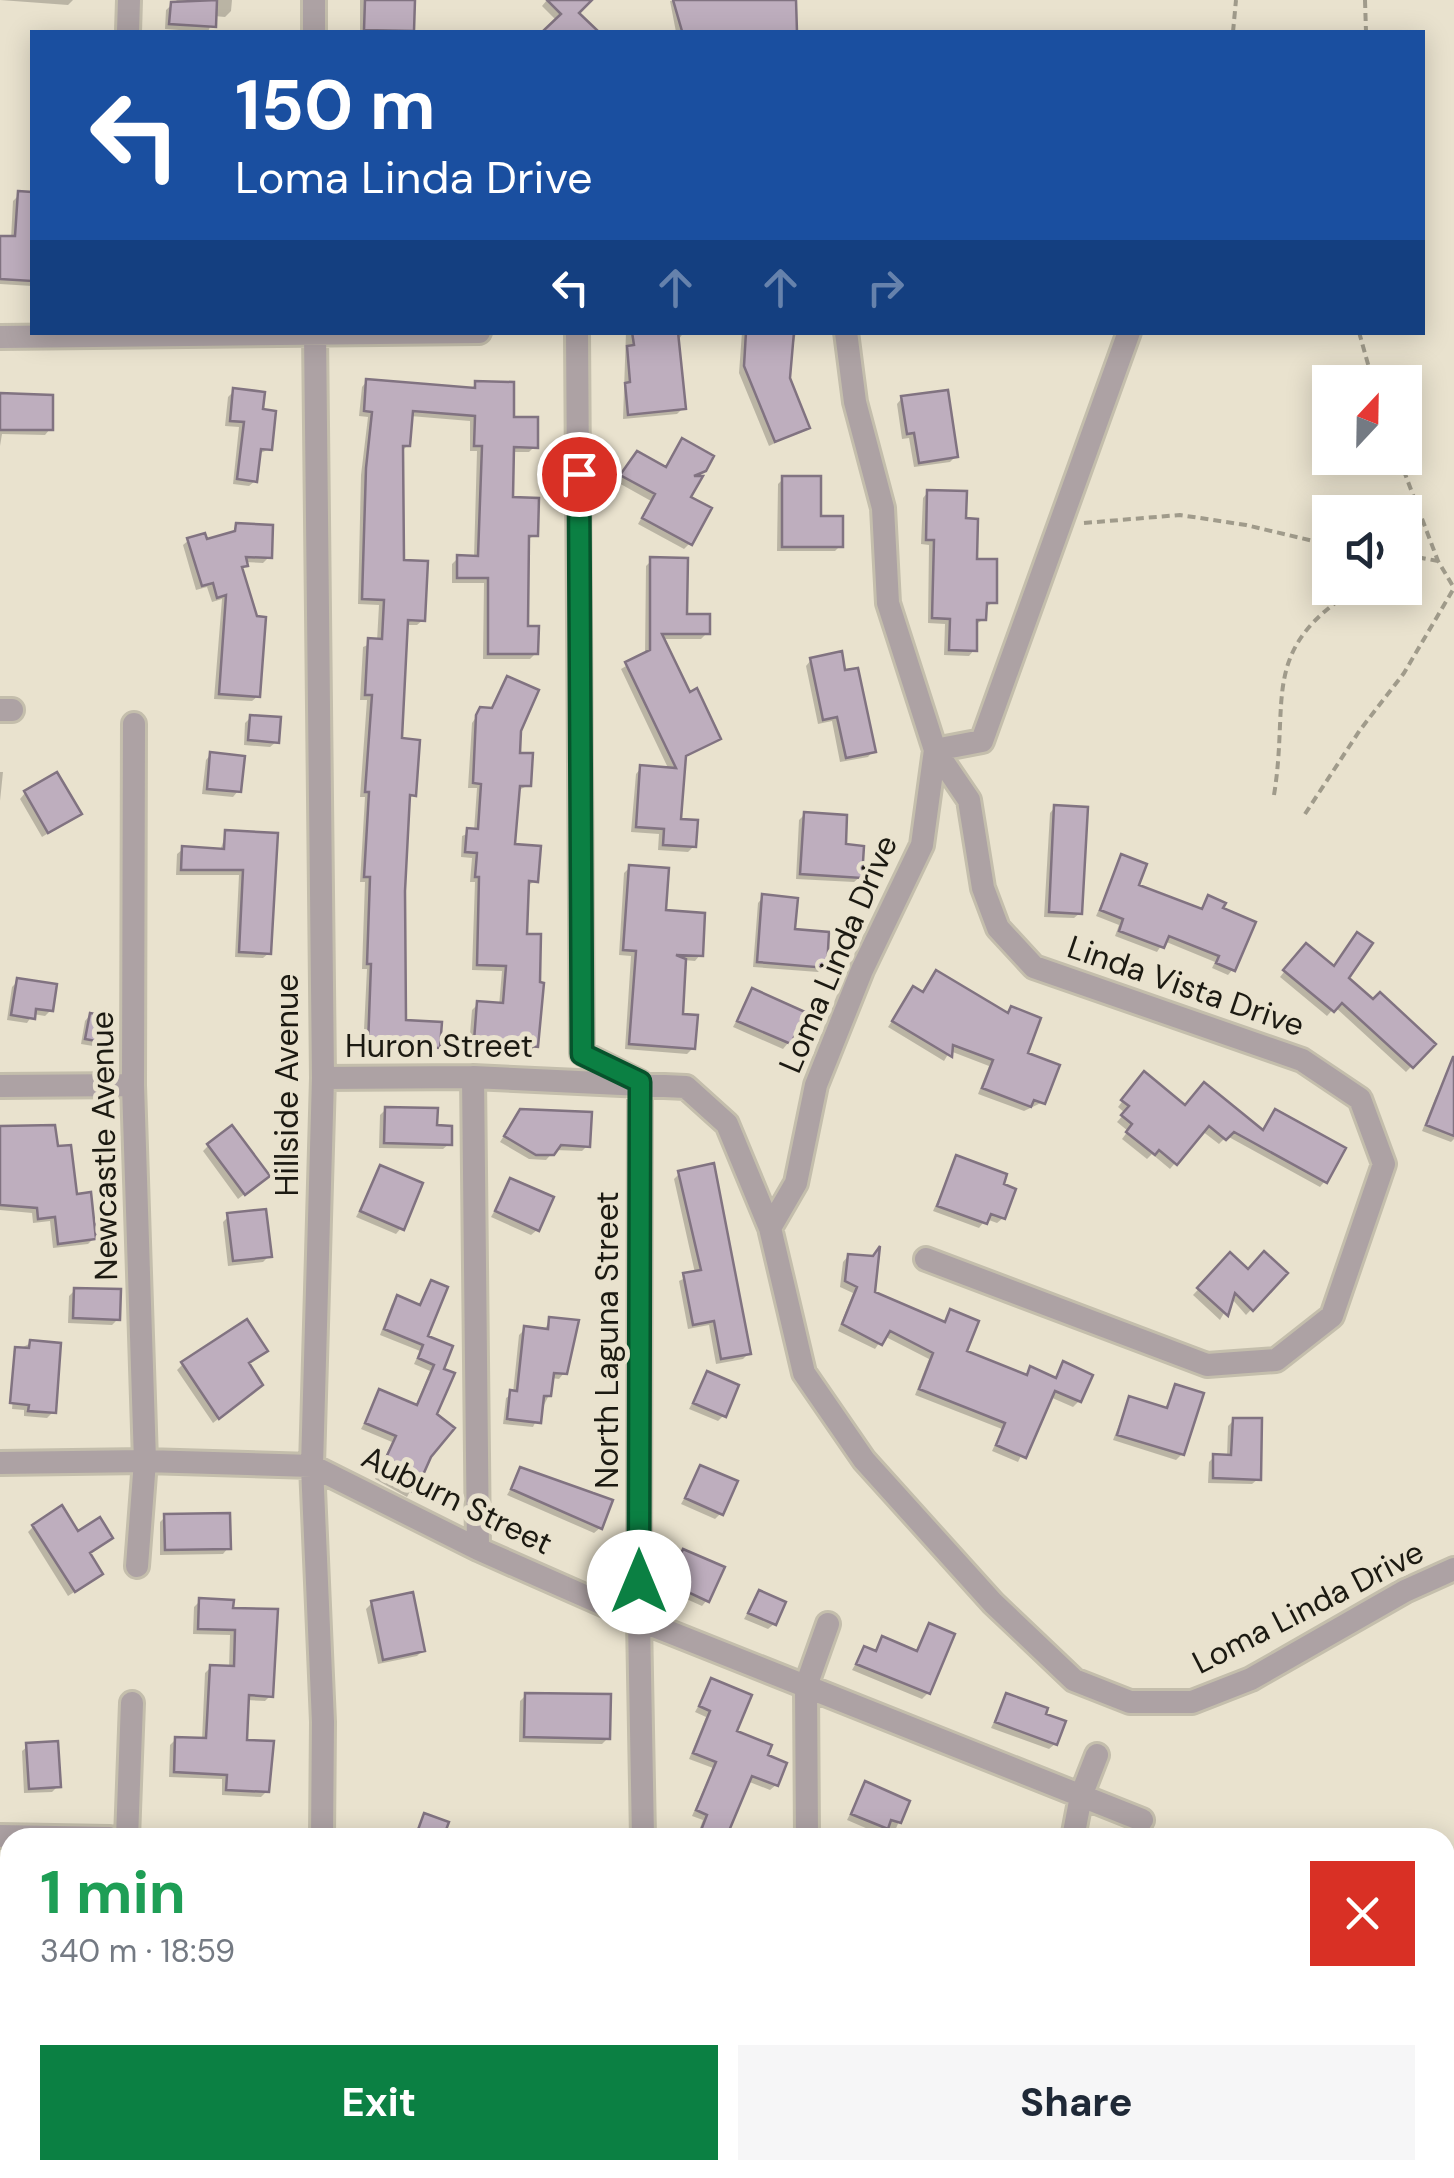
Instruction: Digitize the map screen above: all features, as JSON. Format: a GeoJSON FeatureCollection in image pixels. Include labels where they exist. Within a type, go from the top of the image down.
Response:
{"type":"FeatureCollection","features":[{"type":"Feature","properties":{"kind":"street"},"geometry":{"type":"LineString","coordinates":[[128,0],[128,30]]}},
{"type":"Feature","properties":{"kind":"street"},"geometry":{"type":"LineString","coordinates":[[314,0],[314,30]]}},
{"type":"Feature","properties":{"kind":"street"},"geometry":{"type":"LineString","coordinates":[[0,336],[60,335]]}},
{"type":"Feature","properties":{"kind":"street","name":"Hillside Avenue"},"geometry":{"type":"LineString","coordinates":[[315,335],[323,1078],[312,1466],[323,1722],[322,1828]]}},
{"type":"Feature","properties":{"kind":"street"},"geometry":{"type":"LineString","coordinates":[[577,335],[582,1054],[640,1082]]}},
{"type":"Feature","properties":{"kind":"street","name":"Loma Linda Drive"},"geometry":{"type":"LineString","coordinates":[[846,335],[856,402],[883,508],[888,604],[935,750],[922,845],[835,1036],[816,1085],[796,1183],[770,1228],[804,1374],[864,1460],[993,1603],[1074,1680],[1130,1702],[1192,1702],[1251,1679],[1454,1568]]}},
{"type":"Feature","properties":{"kind":"street"},"geometry":{"type":"LineString","coordinates":[[935,750],[982,742],[1129,335]]}},
{"type":"Feature","properties":{"kind":"street","name":"Newcastle Avenue"},"geometry":{"type":"LineString","coordinates":[[134,724],[133,1085],[144,1460],[136,1566]]}},
{"type":"Feature","properties":{"kind":"street","name":"Linda Vista Drive"},"geometry":{"type":"LineString","coordinates":[[926,1259],[1207,1365],[1276,1360],[1332,1316],[1384,1164],[1360,1098],[1302,1060],[1034,967],[998,928],[983,888],[969,800],[935,750]]}},
{"type":"Feature","properties":{"kind":"street"},"geometry":{"type":"LineString","coordinates":[[473,1077],[478,1549]]}},
{"type":"Feature","properties":{"kind":"street","name":"Huron Street"},"geometry":{"type":"LineString","coordinates":[[323,1078],[473,1077],[686,1087],[727,1124],[770,1228]]}},
{"type":"Feature","properties":{"kind":"street","name":"North Laguna Street"},"geometry":{"type":"LineString","coordinates":[[640,1082],[638,1620],[643,1828]]}},
{"type":"Feature","properties":{"kind":"street"},"geometry":{"type":"LineString","coordinates":[[0,1086],[133,1085]]}},
{"type":"Feature","properties":{"kind":"street","name":"Auburn Street"},"geometry":{"type":"LineString","coordinates":[[0,1463],[144,1460],[312,1466],[478,1549],[638,1620],[1142,1820]]}},
{"type":"Feature","properties":{"kind":"street"},"geometry":{"type":"LineString","coordinates":[[807,1828],[806,1686],[828,1624]]}},
{"type":"Feature","properties":{"kind":"street"},"geometry":{"type":"LineString","coordinates":[[126,1828],[132,1703]]}},
{"type":"Feature","properties":{"kind":"street"},"geometry":{"type":"LineString","coordinates":[[1076,1828],[1081,1796],[1098,1755]]}},
{"type":"Feature","properties":{"kind":"path"},"geometry":{"type":"LineString","coordinates":[[1233,30],[1236,0]]}},
{"type":"Feature","properties":{"kind":"path"},"geometry":{"type":"LineString","coordinates":[[1365,0],[1366,30]]}},
{"type":"Feature","properties":{"kind":"path"},"geometry":{"type":"LineString","coordinates":[[1360,335],[1368,365]]}},
{"type":"Feature","properties":{"kind":"path"},"geometry":{"type":"LineString","coordinates":[[1305,814],[1360,730],[1404,673],[1454,588],[1438,560],[1406,475]]}},
{"type":"Feature","properties":{"kind":"path"},"geometry":{"type":"LineString","coordinates":[[1059,525],[1180,515],[1246,524],[1312,540]]}},
{"type":"Feature","properties":{"kind":"path"},"geometry":{"type":"LineString","coordinates":[[1422,559],[1438,560]]}},
{"type":"Feature","properties":{"kind":"path"},"geometry":{"type":"LineString","coordinates":[[1274,795],[1286,661],[1312,621],[1334,605]]}},
{"type":"Feature","properties":{"kind":"building"},"geometry":{"type":"Polygon","coordinates":[[[217,0],[216,27],[169,24],[171,2],[217,0]]]}},
{"type":"Feature","properties":{"kind":"building"},"geometry":{"type":"Polygon","coordinates":[[[365,0],[415,0],[414,30],[364,30],[365,0]]]}},
{"type":"Feature","properties":{"kind":"building"},"geometry":{"type":"Polygon","coordinates":[[[547,0],[592,0],[579,13],[597,30],[544,30],[561,14],[547,0]]]}},
{"type":"Feature","properties":{"kind":"building"},"geometry":{"type":"Polygon","coordinates":[[[673,0],[796,0],[797,30],[682,30],[673,0]]]}},
{"type":"Feature","properties":{"kind":"building"},"geometry":{"type":"Polygon","coordinates":[[[18,191],[30,192],[30,281],[0,279],[0,236],[15,236],[18,191]]]}},
{"type":"Feature","properties":{"kind":"building"},"geometry":{"type":"Polygon","coordinates":[[[632,335],[678,335],[686,409],[628,415],[627,346],[634,345],[632,335]]]}},
{"type":"Feature","properties":{"kind":"building"},"geometry":{"type":"Polygon","coordinates":[[[746,335],[794,335],[790,378],[810,428],[775,442],[744,366],[746,335]]]}},
{"type":"Feature","properties":{"kind":"building"},"geometry":{"type":"Polygon","coordinates":[[[366,379],[475,388],[475,381],[514,382],[514,417],[538,417],[538,448],[514,447],[513,497],[539,498],[538,536],[529,536],[528,626],[539,626],[538,654],[488,654],[488,578],[457,578],[457,555],[478,556],[482,446],[474,446],[475,416],[413,411],[410,446],[403,446],[404,560],[428,561],[425,621],[408,620],[402,738],[420,740],[416,796],[410,795],[405,891],[406,1020],[442,1022],[440,1048],[368,1045],[370,877],[364,877],[372,695],[365,695],[368,638],[382,639],[384,600],[362,599],[366,468],[372,412],[364,411],[366,379]]]}},
{"type":"Feature","properties":{"kind":"building"},"geometry":{"type":"Polygon","coordinates":[[[233,388],[265,392],[263,409],[276,411],[272,450],[261,449],[257,482],[237,479],[244,422],[230,421],[233,388]]]}},
{"type":"Feature","properties":{"kind":"building"},"geometry":{"type":"Polygon","coordinates":[[[948,390],[958,457],[919,463],[914,433],[907,434],[901,396],[948,390]]]}},
{"type":"Feature","properties":{"kind":"building"},"geometry":{"type":"Polygon","coordinates":[[[0,393],[53,395],[53,430],[0,430],[0,393]]]}},
{"type":"Feature","properties":{"kind":"building"},"geometry":{"type":"Polygon","coordinates":[[[682,438],[714,456],[706,471],[694,476],[703,476],[691,497],[712,508],[692,545],[642,518],[655,494],[620,475],[637,451],[666,467],[682,438]]]}},
{"type":"Feature","properties":{"kind":"building"},"geometry":{"type":"Polygon","coordinates":[[[782,476],[821,476],[821,516],[843,516],[843,547],[782,547],[782,476]]]}},
{"type":"Feature","properties":{"kind":"building"},"geometry":{"type":"Polygon","coordinates":[[[927,490],[967,491],[966,518],[978,519],[977,559],[997,559],[997,603],[987,603],[986,620],[977,620],[977,651],[949,650],[950,619],[932,618],[934,540],[926,540],[927,490]]]}},
{"type":"Feature","properties":{"kind":"building"},"geometry":{"type":"Polygon","coordinates":[[[236,523],[273,525],[272,558],[246,557],[248,566],[242,567],[257,616],[266,617],[260,697],[219,694],[226,595],[217,598],[213,583],[202,586],[187,538],[205,533],[207,539],[235,531],[236,523]]]}},
{"type":"Feature","properties":{"kind":"building"},"geometry":{"type":"Polygon","coordinates":[[[650,557],[688,558],[687,614],[710,614],[710,634],[662,634],[690,692],[697,688],[721,739],[686,756],[681,819],[698,820],[696,847],[663,845],[664,829],[636,827],[640,765],[676,768],[625,662],[650,650],[650,557]]]}},
{"type":"Feature","properties":{"kind":"building"},"geometry":{"type":"Polygon","coordinates":[[[842,651],[845,670],[858,668],[876,752],[846,758],[837,717],[823,720],[810,658],[842,651]]]}},
{"type":"Feature","properties":{"kind":"building"},"geometry":{"type":"Polygon","coordinates":[[[507,676],[539,690],[521,731],[520,753],[533,753],[531,786],[520,786],[515,844],[541,846],[538,882],[529,881],[527,934],[541,934],[540,982],[544,983],[538,1047],[474,1041],[477,1001],[503,1003],[506,966],[477,965],[477,853],[465,852],[467,828],[478,829],[481,784],[473,783],[476,715],[480,707],[492,708],[507,676]]]}},
{"type":"Feature","properties":{"kind":"building"},"geometry":{"type":"Polygon","coordinates":[[[250,715],[281,717],[279,743],[248,740],[250,715]]]}},
{"type":"Feature","properties":{"kind":"building"},"geometry":{"type":"Polygon","coordinates":[[[210,752],[245,756],[241,792],[207,789],[210,752]]]}},
{"type":"Feature","properties":{"kind":"building"},"geometry":{"type":"Polygon","coordinates":[[[57,772],[82,814],[48,833],[24,791],[57,772]]]}},
{"type":"Feature","properties":{"kind":"building"},"geometry":{"type":"Polygon","coordinates":[[[1054,805],[1088,807],[1082,914],[1049,912],[1054,805]]]}},
{"type":"Feature","properties":{"kind":"building"},"geometry":{"type":"Polygon","coordinates":[[[804,812],[847,815],[846,844],[864,846],[862,878],[800,874],[804,812]]]}},
{"type":"Feature","properties":{"kind":"building"},"geometry":{"type":"Polygon","coordinates":[[[225,830],[278,833],[271,954],[239,952],[243,870],[181,870],[182,846],[224,849],[225,830]]]}},
{"type":"Feature","properties":{"kind":"building"},"geometry":{"type":"Polygon","coordinates":[[[1121,854],[1147,864],[1139,885],[1202,909],[1208,895],[1226,903],[1223,908],[1256,922],[1235,971],[1216,963],[1219,956],[1169,936],[1164,948],[1119,931],[1123,919],[1100,910],[1121,854]]]}},
{"type":"Feature","properties":{"kind":"building"},"geometry":{"type":"Polygon","coordinates":[[[629,865],[669,868],[666,910],[705,913],[703,956],[676,955],[686,959],[683,1014],[698,1015],[695,1049],[629,1044],[636,951],[623,950],[629,865]]]}},
{"type":"Feature","properties":{"kind":"building"},"geometry":{"type":"Polygon","coordinates":[[[762,894],[798,898],[795,929],[829,932],[827,968],[757,962],[762,894]]]}},
{"type":"Feature","properties":{"kind":"building"},"geometry":{"type":"Polygon","coordinates":[[[1357,932],[1373,943],[1349,978],[1373,999],[1380,992],[1436,1044],[1413,1068],[1342,1003],[1334,1012],[1283,970],[1306,943],[1334,966],[1357,932]]]}},
{"type":"Feature","properties":{"kind":"building"},"geometry":{"type":"Polygon","coordinates":[[[936,970],[1008,1013],[1011,1006],[1041,1018],[1028,1053],[1060,1065],[1045,1104],[1034,1100],[1031,1107],[982,1088],[993,1060],[953,1045],[952,1057],[892,1021],[913,986],[923,992],[936,970]]]}},
{"type":"Feature","properties":{"kind":"building"},"geometry":{"type":"Polygon","coordinates":[[[17,978],[57,984],[53,1011],[36,1009],[35,1019],[11,1015],[17,978]]]}},
{"type":"Feature","properties":{"kind":"building"},"geometry":{"type":"Polygon","coordinates":[[[752,988],[805,1012],[791,1044],[737,1021],[752,988]]]}},
{"type":"Feature","properties":{"kind":"building"},"geometry":{"type":"Polygon","coordinates":[[[90,1013],[111,1017],[107,1043],[85,1039],[90,1013]]]}},
{"type":"Feature","properties":{"kind":"building"},"geometry":{"type":"Polygon","coordinates":[[[1454,1057],[1454,1136],[1426,1125],[1454,1057]]]}},
{"type":"Feature","properties":{"kind":"building"},"geometry":{"type":"Polygon","coordinates":[[[1144,1071],[1185,1105],[1204,1082],[1263,1130],[1275,1109],[1346,1148],[1327,1183],[1234,1132],[1226,1140],[1209,1126],[1177,1165],[1159,1150],[1155,1155],[1126,1132],[1132,1124],[1121,1115],[1129,1106],[1121,1100],[1144,1071]]]}},
{"type":"Feature","properties":{"kind":"building"},"geometry":{"type":"Polygon","coordinates":[[[385,1107],[438,1108],[437,1125],[452,1126],[452,1145],[384,1143],[385,1107]]]}},
{"type":"Feature","properties":{"kind":"building"},"geometry":{"type":"Polygon","coordinates":[[[520,1109],[592,1112],[590,1147],[561,1145],[554,1155],[536,1155],[504,1136],[520,1109]]]}},
{"type":"Feature","properties":{"kind":"building"},"geometry":{"type":"Polygon","coordinates":[[[55,1125],[58,1146],[71,1145],[77,1194],[91,1192],[96,1239],[58,1244],[55,1217],[38,1219],[37,1208],[0,1205],[0,1126],[55,1125]]]}},
{"type":"Feature","properties":{"kind":"building"},"geometry":{"type":"Polygon","coordinates":[[[232,1125],[270,1176],[245,1195],[207,1144],[232,1125]]]}},
{"type":"Feature","properties":{"kind":"building"},"geometry":{"type":"Polygon","coordinates":[[[956,1155],[1007,1174],[1004,1184],[1016,1189],[1005,1219],[991,1214],[987,1224],[937,1206],[956,1155]]]}},
{"type":"Feature","properties":{"kind":"building"},"geometry":{"type":"Polygon","coordinates":[[[714,1163],[751,1354],[721,1359],[714,1321],[693,1325],[683,1273],[701,1270],[678,1171],[714,1163]]]}},
{"type":"Feature","properties":{"kind":"building"},"geometry":{"type":"Polygon","coordinates":[[[380,1165],[423,1183],[404,1230],[360,1211],[380,1165]]]}},
{"type":"Feature","properties":{"kind":"building"},"geometry":{"type":"Polygon","coordinates":[[[510,1178],[554,1197],[539,1231],[495,1211],[510,1178]]]}},
{"type":"Feature","properties":{"kind":"building"},"geometry":{"type":"Polygon","coordinates":[[[266,1209],[272,1257],[233,1261],[227,1213],[266,1209]]]}},
{"type":"Feature","properties":{"kind":"building"},"geometry":{"type":"Polygon","coordinates":[[[880,1246],[875,1292],[945,1322],[950,1309],[979,1321],[967,1351],[1027,1375],[1030,1366],[1056,1378],[1063,1361],[1093,1375],[1081,1402],[1055,1391],[1026,1458],[996,1445],[1005,1423],[919,1389],[933,1353],[890,1331],[882,1345],[842,1324],[857,1287],[845,1281],[848,1254],[873,1256],[880,1246]]]}},
{"type":"Feature","properties":{"kind":"building"},"geometry":{"type":"Polygon","coordinates":[[[1264,1251],[1288,1273],[1253,1311],[1235,1293],[1228,1316],[1197,1288],[1230,1252],[1248,1269],[1264,1251]]]}},
{"type":"Feature","properties":{"kind":"building"},"geometry":{"type":"Polygon","coordinates":[[[431,1280],[448,1287],[428,1336],[453,1346],[444,1369],[455,1373],[437,1414],[455,1428],[431,1457],[415,1493],[379,1473],[396,1436],[365,1423],[379,1389],[417,1405],[434,1365],[418,1358],[423,1345],[384,1329],[397,1295],[420,1305],[431,1280]]]}},
{"type":"Feature","properties":{"kind":"building"},"geometry":{"type":"Polygon","coordinates":[[[74,1288],[121,1289],[120,1320],[73,1318],[74,1288]]]}},
{"type":"Feature","properties":{"kind":"building"},"geometry":{"type":"Polygon","coordinates":[[[549,1317],[579,1320],[567,1374],[554,1373],[551,1396],[544,1396],[541,1423],[507,1419],[510,1390],[517,1391],[524,1326],[548,1329],[549,1317]]]}},
{"type":"Feature","properties":{"kind":"building"},"geometry":{"type":"Polygon","coordinates":[[[247,1319],[268,1351],[249,1363],[263,1385],[219,1419],[181,1362],[247,1319]]]}},
{"type":"Feature","properties":{"kind":"building"},"geometry":{"type":"Polygon","coordinates":[[[30,1340],[61,1343],[56,1413],[28,1411],[29,1405],[10,1403],[15,1347],[29,1348],[30,1340]]]}},
{"type":"Feature","properties":{"kind":"building"},"geometry":{"type":"Polygon","coordinates":[[[707,1371],[739,1385],[726,1417],[693,1403],[707,1371]]]}},
{"type":"Feature","properties":{"kind":"building"},"geometry":{"type":"Polygon","coordinates":[[[1175,1384],[1204,1393],[1184,1455],[1117,1435],[1129,1396],[1167,1408],[1175,1384]]]}},
{"type":"Feature","properties":{"kind":"building"},"geometry":{"type":"Polygon","coordinates":[[[1233,1418],[1262,1418],[1261,1480],[1213,1478],[1213,1454],[1231,1455],[1233,1418]]]}},
{"type":"Feature","properties":{"kind":"building"},"geometry":{"type":"Polygon","coordinates":[[[700,1465],[738,1481],[723,1515],[685,1498],[700,1465]]]}},
{"type":"Feature","properties":{"kind":"building"},"geometry":{"type":"Polygon","coordinates":[[[520,1467],[613,1500],[602,1529],[511,1489],[520,1467]]]}},
{"type":"Feature","properties":{"kind":"building"},"geometry":{"type":"Polygon","coordinates":[[[62,1505],[78,1531],[100,1517],[113,1538],[90,1553],[103,1574],[75,1592],[32,1525],[62,1505]]]}},
{"type":"Feature","properties":{"kind":"building"},"geometry":{"type":"Polygon","coordinates":[[[230,1513],[231,1549],[165,1550],[164,1514],[230,1513]]]}},
{"type":"Feature","properties":{"kind":"building"},"geometry":{"type":"Polygon","coordinates":[[[683,1549],[725,1567],[709,1602],[677,1587],[682,1576],[673,1572],[683,1549]]]}},
{"type":"Feature","properties":{"kind":"building"},"geometry":{"type":"Polygon","coordinates":[[[759,1590],[786,1602],[776,1625],[748,1613],[759,1590]]]}},
{"type":"Feature","properties":{"kind":"building"},"geometry":{"type":"Polygon","coordinates":[[[413,1592],[425,1651],[383,1660],[371,1601],[413,1592]]]}},
{"type":"Feature","properties":{"kind":"building"},"geometry":{"type":"Polygon","coordinates":[[[199,1598],[234,1600],[233,1608],[278,1609],[273,1697],[249,1695],[247,1740],[274,1741],[269,1792],[226,1790],[227,1775],[174,1772],[175,1737],[206,1738],[210,1665],[234,1666],[235,1630],[198,1629],[199,1598]]]}},
{"type":"Feature","properties":{"kind":"building"},"geometry":{"type":"Polygon","coordinates":[[[929,1623],[955,1634],[930,1694],[856,1664],[864,1646],[876,1651],[882,1636],[917,1651],[929,1623]]]}},
{"type":"Feature","properties":{"kind":"building"},"geometry":{"type":"Polygon","coordinates":[[[711,1678],[752,1695],[737,1731],[772,1745],[768,1755],[787,1763],[778,1786],[752,1776],[730,1828],[702,1828],[707,1815],[696,1810],[716,1762],[693,1753],[710,1711],[699,1706],[711,1678]]]}},
{"type":"Feature","properties":{"kind":"building"},"geometry":{"type":"Polygon","coordinates":[[[525,1693],[611,1694],[610,1739],[524,1737],[525,1693]]]}},
{"type":"Feature","properties":{"kind":"building"},"geometry":{"type":"Polygon","coordinates":[[[1006,1693],[1048,1708],[1046,1714],[1066,1721],[1057,1745],[995,1722],[1006,1693]]]}},
{"type":"Feature","properties":{"kind":"building"},"geometry":{"type":"Polygon","coordinates":[[[58,1741],[61,1787],[29,1789],[26,1743],[58,1741]]]}},
{"type":"Feature","properties":{"kind":"building"},"geometry":{"type":"Polygon","coordinates":[[[865,1781],[910,1801],[901,1823],[891,1820],[888,1828],[851,1814],[865,1781]]]}},
{"type":"Feature","properties":{"kind":"building"},"geometry":{"type":"Polygon","coordinates":[[[424,1813],[449,1822],[447,1828],[419,1828],[424,1813]]]}},
{"type":"Feature","properties":{"kind":"route"},"geometry":{"type":"LineString","coordinates":[[579,474],[582,1054],[640,1082],[639,1582]]}}]}
